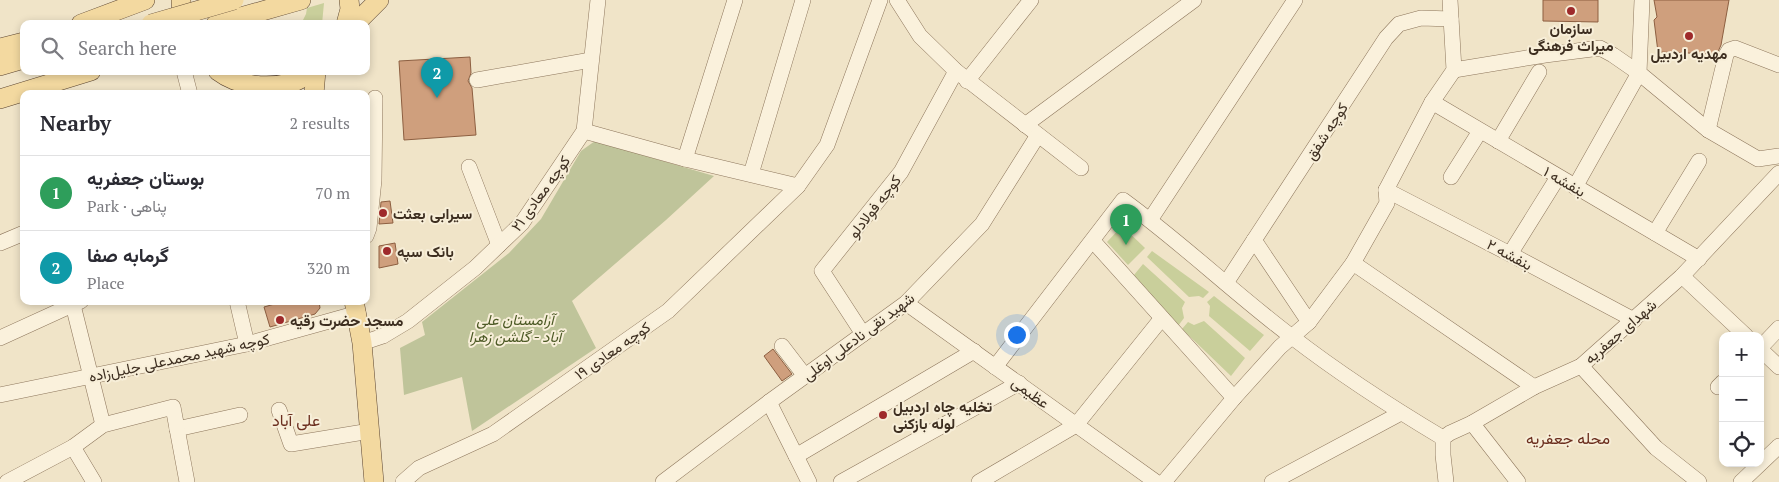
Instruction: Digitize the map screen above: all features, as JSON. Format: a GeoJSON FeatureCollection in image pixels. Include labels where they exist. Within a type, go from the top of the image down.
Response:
{"type":"FeatureCollection","features":[{"type":"Feature","properties":{"kind":"main road"},"geometry":{"type":"LineString","coordinates":[[92,20],[145,0]]}},
{"type":"Feature","properties":{"kind":"main road"},"geometry":{"type":"LineString","coordinates":[[181,0],[183,20]]}},
{"type":"Feature","properties":{"kind":"main road"},"geometry":{"type":"LineString","coordinates":[[165,20],[234,0]]}},
{"type":"Feature","properties":{"kind":"main road"},"geometry":{"type":"LineString","coordinates":[[230,20],[301,0]]}},
{"type":"Feature","properties":{"kind":"main road"},"geometry":{"type":"LineString","coordinates":[[347,20],[350,9],[349,0]]}},
{"type":"Feature","properties":{"kind":"main road"},"geometry":{"type":"LineString","coordinates":[[359,20],[379,0]]}},
{"type":"Feature","properties":{"kind":"main road"},"geometry":{"type":"LineString","coordinates":[[0,48],[20,43]]}},
{"type":"Feature","properties":{"kind":"main road"},"geometry":{"type":"LineString","coordinates":[[0,66],[20,60]]}},
{"type":"Feature","properties":{"kind":"main road"},"geometry":{"type":"LineString","coordinates":[[1,90],[57,75]]}},
{"type":"Feature","properties":{"kind":"main road"},"geometry":{"type":"LineString","coordinates":[[31,90],[59,75]]}},
{"type":"Feature","properties":{"kind":"main road"},"geometry":{"type":"LineString","coordinates":[[223,75],[246,84],[274,90],[308,75]]}},
{"type":"Feature","properties":{"kind":"main road"},"geometry":{"type":"LineString","coordinates":[[314,90],[315,75]]}},
{"type":"Feature","properties":{"kind":"main road"},"geometry":{"type":"LineString","coordinates":[[1,90],[20,93]]}},
{"type":"Feature","properties":{"kind":"main road"},"geometry":{"type":"LineString","coordinates":[[356,307],[362,343],[374,482]]}},
{"type":"Feature","properties":{"kind":"street","name":"کوچه معادی ۲۱"},"geometry":{"type":"LineString","coordinates":[[362,343],[383,336],[408,321],[474,268],[522,223],[584,131],[598,0]]}},
{"type":"Feature","properties":{"kind":"street"},"geometry":{"type":"LineString","coordinates":[[685,159],[735,0]]}},
{"type":"Feature","properties":{"kind":"street"},"geometry":{"type":"LineString","coordinates":[[751,174],[803,0]]}},
{"type":"Feature","properties":{"kind":"street","name":"کوچه معادی ۱۹"},"geometry":{"type":"LineString","coordinates":[[403,482],[419,468],[493,434],[668,311],[798,186],[827,145],[880,0]]}},
{"type":"Feature","properties":{"kind":"street"},"geometry":{"type":"LineString","coordinates":[[897,0],[920,36],[961,76],[1081,168]]}},
{"type":"Feature","properties":{"kind":"street"},"geometry":{"type":"LineString","coordinates":[[961,76],[1031,0]]}},
{"type":"Feature","properties":{"kind":"street"},"geometry":{"type":"LineString","coordinates":[[1025,125],[1194,0]]}},
{"type":"Feature","properties":{"kind":"street"},"geometry":{"type":"LineString","coordinates":[[1150,220],[1296,0]]}},
{"type":"Feature","properties":{"kind":"street"},"geometry":{"type":"LineString","coordinates":[[1164,482],[1234,398],[1280,347],[1309,322],[1353,262],[1387,203],[1386,190],[1432,102],[1454,70],[1450,0]]}},
{"type":"Feature","properties":{"kind":"street"},"geometry":{"type":"LineString","coordinates":[[1575,187],[1639,73],[1642,0]]}},
{"type":"Feature","properties":{"kind":"street","name":"کوچه شفق"},"geometry":{"type":"LineString","coordinates":[[1226,283],[1386,38],[1399,24],[1421,18],[1451,19]]}},
{"type":"Feature","properties":{"kind":"street"},"geometry":{"type":"LineString","coordinates":[[1454,70],[1600,48],[1614,55],[1639,73],[1708,130],[1758,158],[1779,156]]}},
{"type":"Feature","properties":{"kind":"street"},"geometry":{"type":"LineString","coordinates":[[1708,130],[1726,55],[1729,50],[1735,48],[1779,65]]}},
{"type":"Feature","properties":{"kind":"street"},"geometry":{"type":"LineString","coordinates":[[476,80],[591,60]]}},
{"type":"Feature","properties":{"kind":"street"},"geometry":{"type":"LineString","coordinates":[[1498,141],[1538,72]]}},
{"type":"Feature","properties":{"kind":"street"},"geometry":{"type":"LineString","coordinates":[[185,75],[189,90]]}},
{"type":"Feature","properties":{"kind":"street","name":"کوچه فولادلو"},"geometry":{"type":"LineString","coordinates":[[862,334],[822,271],[901,172],[961,76]]}},
{"type":"Feature","properties":{"kind":"street"},"geometry":{"type":"LineString","coordinates":[[370,218],[374,180],[375,98]]}},
{"type":"Feature","properties":{"kind":"street","name":"بنفشه ۱"},"geometry":{"type":"LineString","coordinates":[[1432,102],[1699,259]]}},
{"type":"Feature","properties":{"kind":"street"},"geometry":{"type":"LineString","coordinates":[[584,131],[685,159],[798,186]]}},
{"type":"Feature","properties":{"kind":"street"},"geometry":{"type":"LineString","coordinates":[[1451,177],[1480,131]]}},
{"type":"Feature","properties":{"kind":"street","name":"شهید نقی نادعلی اوغلی"},"geometry":{"type":"LineString","coordinates":[[663,482],[906,303],[982,224],[1038,135]]}},
{"type":"Feature","properties":{"kind":"street"},"geometry":{"type":"LineString","coordinates":[[1655,233],[1699,161]]}},
{"type":"Feature","properties":{"kind":"street"},"geometry":{"type":"LineString","coordinates":[[469,167],[498,245]]}},
{"type":"Feature","properties":{"kind":"street","name":"شهدای جعفریه"},"geometry":{"type":"LineString","coordinates":[[1443,438],[1534,388],[1581,366],[1682,276],[1779,172]]}},
{"type":"Feature","properties":{"kind":"street"},"geometry":{"type":"LineString","coordinates":[[1510,254],[1558,177]]}},
{"type":"Feature","properties":{"kind":"street","name":"بنفشه ۲"},"geometry":{"type":"LineString","coordinates":[[1386,190],[1634,320]]}},
{"type":"Feature","properties":{"kind":"street"},"geometry":{"type":"LineString","coordinates":[[995,366],[1123,200],[1292,337],[1401,413],[1443,438],[1446,482]]}},
{"type":"Feature","properties":{"kind":"street"},"geometry":{"type":"LineString","coordinates":[[0,244],[20,235]]}},
{"type":"Feature","properties":{"kind":"street"},"geometry":{"type":"LineString","coordinates":[[1254,240],[1309,322]]}},
{"type":"Feature","properties":{"kind":"street"},"geometry":{"type":"LineString","coordinates":[[1093,241],[1234,398]]}},
{"type":"Feature","properties":{"kind":"street"},"geometry":{"type":"LineString","coordinates":[[1353,262],[1534,388]]}},
{"type":"Feature","properties":{"kind":"street"},"geometry":{"type":"LineString","coordinates":[[1682,276],[1742,332]]}},
{"type":"Feature","properties":{"kind":"street","name":"عظیمی"},"geometry":{"type":"LineString","coordinates":[[906,303],[1156,482]]}},
{"type":"Feature","properties":{"kind":"street"},"geometry":{"type":"LineString","coordinates":[[0,338],[70,305]]}},
{"type":"Feature","properties":{"kind":"street"},"geometry":{"type":"LineString","coordinates":[[77,305],[90,376],[103,425]]}},
{"type":"Feature","properties":{"kind":"street"},"geometry":{"type":"LineString","coordinates":[[238,305],[247,344]]}},
{"type":"Feature","properties":{"kind":"street","name":"کوچه شهید محمدعلی جلیل‌زاده"},"geometry":{"type":"LineString","coordinates":[[0,395],[247,344],[356,307]]}},
{"type":"Feature","properties":{"kind":"street"},"geometry":{"type":"LineString","coordinates":[[979,482],[1076,425],[1162,318]]}},
{"type":"Feature","properties":{"kind":"street"},"geometry":{"type":"LineString","coordinates":[[1764,345],[1779,328]]}},
{"type":"Feature","properties":{"kind":"street"},"geometry":{"type":"LineString","coordinates":[[782,346],[805,376]]}},
{"type":"Feature","properties":{"kind":"street"},"geometry":{"type":"LineString","coordinates":[[796,456],[974,351]]}},
{"type":"Feature","properties":{"kind":"street"},"geometry":{"type":"LineString","coordinates":[[1764,353],[1779,367]]}},
{"type":"Feature","properties":{"kind":"street"},"geometry":{"type":"LineString","coordinates":[[1581,366],[1656,448],[1699,482]]}},
{"type":"Feature","properties":{"kind":"street"},"geometry":{"type":"LineString","coordinates":[[841,482],[1019,383]]}},
{"type":"Feature","properties":{"kind":"street"},"geometry":{"type":"LineString","coordinates":[[770,402],[809,482]]}},
{"type":"Feature","properties":{"kind":"street"},"geometry":{"type":"LineString","coordinates":[[7,482],[74,447],[103,425],[173,407],[187,482]]}},
{"type":"Feature","properties":{"kind":"street"},"geometry":{"type":"LineString","coordinates":[[279,410],[291,444],[370,431]]}},
{"type":"Feature","properties":{"kind":"street"},"geometry":{"type":"LineString","coordinates":[[1272,482],[1401,413]]}},
{"type":"Feature","properties":{"kind":"street"},"geometry":{"type":"LineString","coordinates":[[177,429],[240,415]]}},
{"type":"Feature","properties":{"kind":"street"},"geometry":{"type":"LineString","coordinates":[[1472,423],[1518,482]]}},
{"type":"Feature","properties":{"kind":"street"},"geometry":{"type":"LineString","coordinates":[[1741,482],[1779,446]]}},
{"type":"Feature","properties":{"kind":"street"},"geometry":{"type":"LineString","coordinates":[[74,447],[94,482]]}},
{"type":"Feature","properties":{"kind":"green space"},"geometry":{"type":"Polygon","coordinates":[[[324,3],[322,20],[303,20],[307,8],[324,3]]]}},
{"type":"Feature","properties":{"kind":"green space","name":"آرامستان علی آباد - گلشن زهرا"},"geometry":{"type":"Polygon","coordinates":[[[595,141],[714,176],[572,301],[596,348],[472,431],[462,377],[404,395],[400,348],[425,335],[422,322],[509,253],[541,219],[581,151],[595,141]]]}},
{"type":"Feature","properties":{"kind":"green space"},"geometry":{"type":"Polygon","coordinates":[[[1122,226],[1145,248],[1128,265],[1107,242],[1122,226]]]}},
{"type":"Feature","properties":{"kind":"green space"},"geometry":{"type":"Polygon","coordinates":[[[1152,251],[1209,292],[1203,298],[1199,296],[1189,297],[1147,257],[1152,251]]]}},
{"type":"Feature","properties":{"kind":"green space"},"geometry":{"type":"Polygon","coordinates":[[[1143,264],[1185,302],[1182,308],[1184,318],[1178,326],[1134,275],[1143,264]]]}},
{"type":"Feature","properties":{"kind":"green space"},"geometry":{"type":"Polygon","coordinates":[[[1214,296],[1264,335],[1250,351],[1209,316],[1210,306],[1207,302],[1214,296]]]}},
{"type":"Feature","properties":{"kind":"green space"},"geometry":{"type":"Polygon","coordinates":[[[1204,321],[1245,358],[1231,376],[1182,329],[1188,322],[1194,325],[1204,321]]]}},
{"type":"Feature","properties":{"kind":"building","name":"سازمان میراث فرهنگی"},"geometry":{"type":"Polygon","coordinates":[[[1543,0],[1598,0],[1598,22],[1543,21],[1543,0]]]}},
{"type":"Feature","properties":{"kind":"building","name":"مهدیه اردبیل"},"geometry":{"type":"Polygon","coordinates":[[[1654,0],[1729,0],[1721,45],[1717,54],[1658,52],[1654,20],[1657,17],[1654,0]]]}},
{"type":"Feature","properties":{"kind":"building"},"geometry":{"type":"Polygon","coordinates":[[[470,57],[471,73],[468,81],[472,88],[476,135],[404,140],[399,61],[470,57]]]}},
{"type":"Feature","properties":{"kind":"building","name":"سیرابی بعثت"},"geometry":{"type":"Polygon","coordinates":[[[390,201],[393,223],[379,224],[381,202],[390,201]]]}},
{"type":"Feature","properties":{"kind":"building","name":"بانک سپه"},"geometry":{"type":"Polygon","coordinates":[[[395,243],[398,264],[379,268],[379,246],[395,243]]]}},
{"type":"Feature","properties":{"kind":"building","name":"مسجد حضرت رقیه"},"geometry":{"type":"Polygon","coordinates":[[[271,305],[320,305],[320,308],[315,314],[270,327],[264,307],[271,305]]]}},
{"type":"Feature","properties":{"kind":"building"},"geometry":{"type":"Polygon","coordinates":[[[773,349],[792,374],[782,381],[764,356],[773,349]]]}},
{"type":"Feature","properties":{"kind":"place","name":"سازمان میراث فرهنگی"},"geometry":{"type":"Point","coordinates":[1571,11]}},
{"type":"Feature","properties":{"kind":"place","name":"مهدیه اردبیل"},"geometry":{"type":"Point","coordinates":[1689,36]}},
{"type":"Feature","properties":{"kind":"place","name":"گرمابه صفا"},"geometry":{"type":"Point","coordinates":[437,98]}},
{"type":"Feature","properties":{"kind":"place","name":"سیرابی بعثت"},"geometry":{"type":"Point","coordinates":[383,213]}},
{"type":"Feature","properties":{"kind":"place","name":"بوستان جعفریه"},"geometry":{"type":"Point","coordinates":[1126,245]}},
{"type":"Feature","properties":{"kind":"place","name":"بانک سپه"},"geometry":{"type":"Point","coordinates":[387,251]}},
{"type":"Feature","properties":{"kind":"place","name":"مسجد حضرت رقیه"},"geometry":{"type":"Point","coordinates":[280,320]}},
{"type":"Feature","properties":{"kind":"place","name":"تخلیه چاه اردبیل لوله بازکنی"},"geometry":{"type":"Point","coordinates":[883,415]}},
{"type":"Feature","properties":{"kind":"district","name":"علی آباد"},"geometry":{"type":"Point","coordinates":[296,420]}},
{"type":"Feature","properties":{"kind":"district","name":"محله جعفریه"},"geometry":{"type":"Point","coordinates":[1568,438]}}]}
